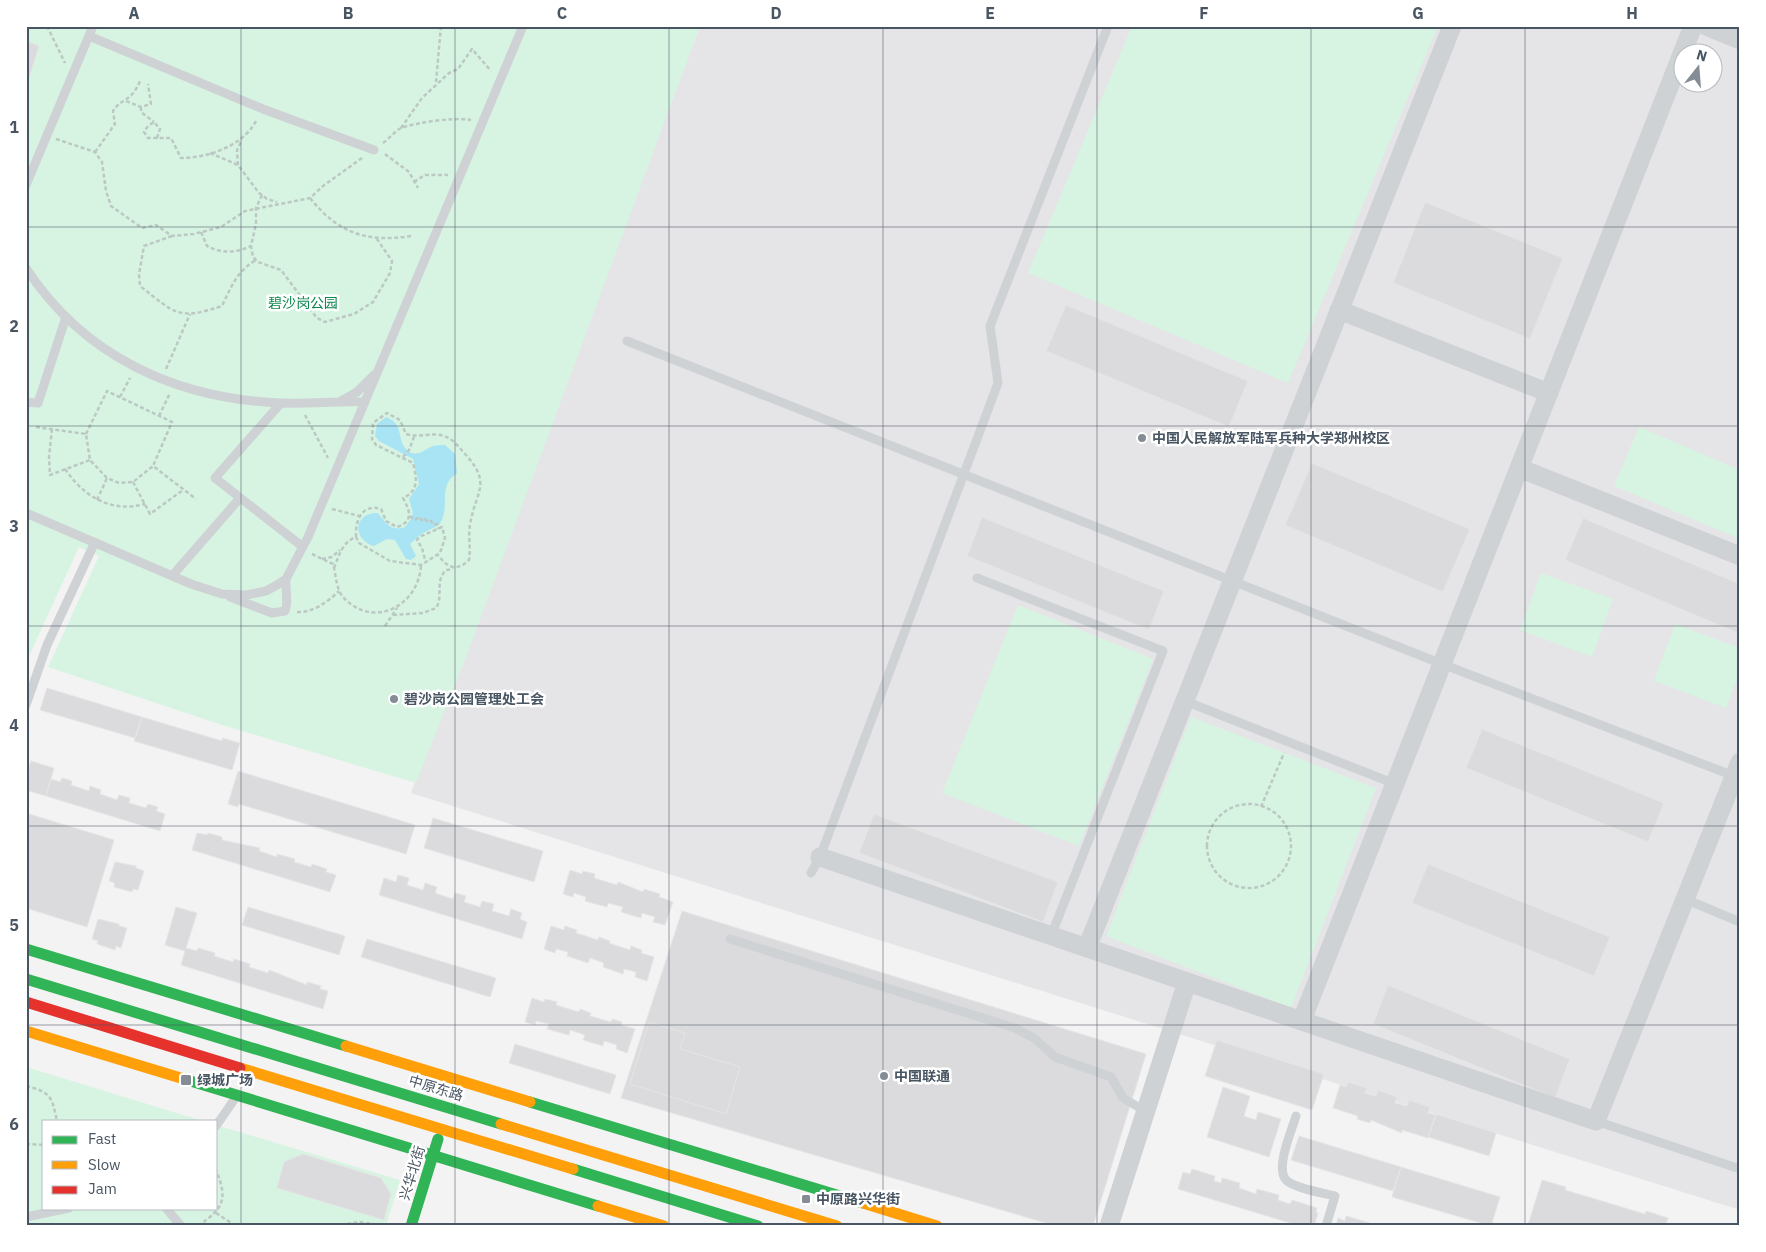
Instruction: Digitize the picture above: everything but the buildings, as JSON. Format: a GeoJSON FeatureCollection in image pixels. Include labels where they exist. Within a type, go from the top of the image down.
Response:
{"type":"FeatureCollection","features":[{"type":"Feature","properties":{"kind":"street"},"geometry":{"type":"LineString","coordinates":[[1087,948],[1452,26]]}},
{"type":"Feature","properties":{"kind":"street"},"geometry":{"type":"LineString","coordinates":[[1302,1020],[1693,26]]}},
{"type":"Feature","properties":{"kind":"street"},"geometry":{"type":"LineString","coordinates":[[1706,26],[1740,40]]}},
{"type":"Feature","properties":{"kind":"street"},"geometry":{"type":"LineString","coordinates":[[1340,310],[1549,393]]}},
{"type":"Feature","properties":{"kind":"street"},"geometry":{"type":"LineString","coordinates":[[1519,468],[1740,556]]}},
{"type":"Feature","properties":{"kind":"street"},"geometry":{"type":"LineString","coordinates":[[815,865],[1051,936],[1596,1120],[1737,769]]}},
{"type":"Feature","properties":{"kind":"street"},"geometry":{"type":"LineString","coordinates":[[26,949],[937,1226]]}},
{"type":"Feature","properties":{"kind":"street","name":"中原东路"},"geometry":{"type":"LineString","coordinates":[[26,978],[837,1226]]}},
{"type":"Feature","properties":{"kind":"street"},"geometry":{"type":"LineString","coordinates":[[1109,1226],[1187,982]]}},
{"type":"Feature","properties":{"kind":"street"},"geometry":{"type":"LineString","coordinates":[[26,1002],[758,1226]]}},
{"type":"Feature","properties":{"kind":"street"},"geometry":{"type":"LineString","coordinates":[[26,1031],[664,1226]]}},
{"type":"Feature","properties":{"kind":"street","name":"兴华北街"},"geometry":{"type":"LineString","coordinates":[[412,1226],[441,1129]]}},
{"type":"Feature","properties":{"kind":"lane"},"geometry":{"type":"LineString","coordinates":[[26,185],[94,26]]}},
{"type":"Feature","properties":{"kind":"lane"},"geometry":{"type":"LineString","coordinates":[[26,513],[172,576],[272,614],[285,611],[288,605],[285,593],[286,579],[321,506],[523,26]]}},
{"type":"Feature","properties":{"kind":"lane"},"geometry":{"type":"LineString","coordinates":[[815,865],[998,383],[990,326],[1108,26]]}},
{"type":"Feature","properties":{"kind":"lane"},"geometry":{"type":"LineString","coordinates":[[89,36],[263,109],[374,150]]}},
{"type":"Feature","properties":{"kind":"lane"},"geometry":{"type":"LineString","coordinates":[[26,268],[36,284],[66,317],[102,349],[136,368],[174,385],[232,398],[281,403],[365,402]]}},
{"type":"Feature","properties":{"kind":"lane"},"geometry":{"type":"LineString","coordinates":[[26,402],[38,403],[66,317]]}},
{"type":"Feature","properties":{"kind":"lane"},"geometry":{"type":"LineString","coordinates":[[627,340],[1442,664],[1737,769]]}},
{"type":"Feature","properties":{"kind":"lane"},"geometry":{"type":"LineString","coordinates":[[341,401],[357,392],[378,371]]}},
{"type":"Feature","properties":{"kind":"lane"},"geometry":{"type":"LineString","coordinates":[[281,403],[215,478],[303,547]]}},
{"type":"Feature","properties":{"kind":"lane"},"geometry":{"type":"LineString","coordinates":[[172,576],[240,498]]}},
{"type":"Feature","properties":{"kind":"lane"},"geometry":{"type":"LineString","coordinates":[[26,705],[47,645],[95,542]]}},
{"type":"Feature","properties":{"kind":"lane"},"geometry":{"type":"LineString","coordinates":[[977,578],[1163,651],[1051,936]]}},
{"type":"Feature","properties":{"kind":"lane"},"geometry":{"type":"LineString","coordinates":[[222,594],[246,595],[266,591],[286,579]]}},
{"type":"Feature","properties":{"kind":"lane"},"geometry":{"type":"LineString","coordinates":[[1185,701],[1395,784]]}},
{"type":"Feature","properties":{"kind":"lane"},"geometry":{"type":"LineString","coordinates":[[1685,899],[1740,922]]}},
{"type":"Feature","properties":{"kind":"lane"},"geometry":{"type":"LineString","coordinates":[[730,939],[1015,1028],[1034,1038],[1055,1057],[1111,1077],[1123,1098],[1145,1111]]}},
{"type":"Feature","properties":{"kind":"lane"},"geometry":{"type":"LineString","coordinates":[[218,1123],[237,1096]]}},
{"type":"Feature","properties":{"kind":"lane"},"geometry":{"type":"LineString","coordinates":[[1296,1116],[1282,1163],[1282,1172],[1292,1184],[1335,1196],[1326,1226]]}},
{"type":"Feature","properties":{"kind":"lane"},"geometry":{"type":"LineString","coordinates":[[1596,1120],[1740,1169]]}},
{"type":"Feature","properties":{"kind":"lane"},"geometry":{"type":"LineString","coordinates":[[26,1218],[60,1210]]}},
{"type":"Feature","properties":{"kind":"lane"},"geometry":{"type":"LineString","coordinates":[[168,1210],[181,1226]]}},
{"type":"Feature","properties":{"kind":"path"},"geometry":{"type":"LineString","coordinates":[[47,26],[62,55],[70,81]]}},
{"type":"Feature","properties":{"kind":"path"},"geometry":{"type":"LineString","coordinates":[[436,84],[441,26]]}},
{"type":"Feature","properties":{"kind":"path"},"geometry":{"type":"LineString","coordinates":[[256,260],[245,266],[237,275],[222,306],[199,314],[181,314],[165,307],[140,286],[139,274],[144,246],[172,236],[221,227],[245,211],[279,202],[310,198],[323,186],[400,129],[422,98],[449,73],[458,69],[472,49],[500,81]]}},
{"type":"Feature","properties":{"kind":"path"},"geometry":{"type":"LineString","coordinates":[[95,152],[116,124],[113,111],[118,104],[132,97],[140,81]]}},
{"type":"Feature","properties":{"kind":"path"},"geometry":{"type":"LineString","coordinates":[[126,101],[141,107],[151,104],[148,84]]}},
{"type":"Feature","properties":{"kind":"path"},"geometry":{"type":"LineString","coordinates":[[141,107],[141,112],[160,129],[157,138]]}},
{"type":"Feature","properties":{"kind":"path"},"geometry":{"type":"LineString","coordinates":[[154,122],[144,132],[148,138],[172,138],[181,158],[210,153],[242,138],[254,127],[263,109]]}},
{"type":"Feature","properties":{"kind":"path"},"geometry":{"type":"LineString","coordinates":[[400,129],[458,118],[482,123]]}},
{"type":"Feature","properties":{"kind":"path"},"geometry":{"type":"LineString","coordinates":[[47,136],[95,152],[102,162],[106,191],[112,206],[142,228],[156,225],[172,236]]}},
{"type":"Feature","properties":{"kind":"path"},"geometry":{"type":"LineString","coordinates":[[238,165],[237,150],[242,138]]}},
{"type":"Feature","properties":{"kind":"path"},"geometry":{"type":"LineString","coordinates":[[374,150],[396,161],[409,172],[418,188]]}},
{"type":"Feature","properties":{"kind":"path"},"geometry":{"type":"LineString","coordinates":[[210,153],[238,165],[262,195],[279,202]]}},
{"type":"Feature","properties":{"kind":"path"},"geometry":{"type":"LineString","coordinates":[[414,182],[426,175],[442,174],[460,177]]}},
{"type":"Feature","properties":{"kind":"path"},"geometry":{"type":"LineString","coordinates":[[262,195],[256,208],[256,224],[251,246],[256,260],[281,270],[317,318],[325,322],[354,314],[374,302],[390,273],[392,261],[377,238]]}},
{"type":"Feature","properties":{"kind":"path"},"geometry":{"type":"LineString","coordinates":[[310,198],[329,217],[349,231],[361,236],[377,238],[411,236]]}},
{"type":"Feature","properties":{"kind":"path"},"geometry":{"type":"LineString","coordinates":[[201,232],[207,246],[218,252],[241,251],[251,246]]}},
{"type":"Feature","properties":{"kind":"path"},"geometry":{"type":"LineString","coordinates":[[161,379],[190,314]]}},
{"type":"Feature","properties":{"kind":"path"},"geometry":{"type":"LineString","coordinates":[[120,398],[136,368]]}},
{"type":"Feature","properties":{"kind":"path"},"geometry":{"type":"LineString","coordinates":[[159,416],[174,385]]}},
{"type":"Feature","properties":{"kind":"path"},"geometry":{"type":"LineString","coordinates":[[107,391],[120,398],[172,422],[153,466],[133,482],[119,483],[107,478],[90,460],[86,434],[107,391]]}},
{"type":"Feature","properties":{"kind":"path"},"geometry":{"type":"LineString","coordinates":[[299,402],[335,472]]}},
{"type":"Feature","properties":{"kind":"path"},"geometry":{"type":"LineString","coordinates":[[393,615],[423,613],[436,608],[439,602],[439,582],[442,574],[446,570],[459,568],[469,560],[471,539],[469,528],[480,490],[477,466],[458,445],[444,436],[414,437],[406,434],[400,420],[386,413],[373,423],[372,439],[376,445],[404,456],[413,463],[416,476],[414,489],[410,495],[403,498],[410,508],[411,516],[407,522],[396,527],[386,520],[378,508],[372,508],[359,516],[356,523],[356,537],[359,543],[390,561],[421,565],[426,563],[438,555],[445,538],[442,526],[419,537],[417,540],[422,548],[426,563]]}},
{"type":"Feature","properties":{"kind":"path"},"geometry":{"type":"LineString","coordinates":[[36,427],[86,434]]}},
{"type":"Feature","properties":{"kind":"path"},"geometry":{"type":"LineString","coordinates":[[52,429],[49,457],[50,475],[90,460]]}},
{"type":"Feature","properties":{"kind":"path"},"geometry":{"type":"LineString","coordinates":[[404,456],[409,450],[414,437]]}},
{"type":"Feature","properties":{"kind":"path"},"geometry":{"type":"LineString","coordinates":[[153,466],[196,499]]}},
{"type":"Feature","properties":{"kind":"path"},"geometry":{"type":"LineString","coordinates":[[65,469],[73,480],[97,500],[119,508],[145,504]]}},
{"type":"Feature","properties":{"kind":"path"},"geometry":{"type":"LineString","coordinates":[[97,500],[107,478]]}},
{"type":"Feature","properties":{"kind":"path"},"geometry":{"type":"LineString","coordinates":[[133,482],[150,514],[172,500],[184,489]]}},
{"type":"Feature","properties":{"kind":"path"},"geometry":{"type":"LineString","coordinates":[[321,506],[359,516]]}},
{"type":"Feature","properties":{"kind":"path"},"geometry":{"type":"LineString","coordinates":[[411,516],[415,520],[419,517],[428,522],[431,521],[438,528]]}},
{"type":"Feature","properties":{"kind":"path"},"geometry":{"type":"LineString","coordinates":[[320,559],[332,558],[350,539],[356,537]]}},
{"type":"Feature","properties":{"kind":"path"},"geometry":{"type":"LineString","coordinates":[[303,547],[320,559],[332,564],[339,591],[351,604],[373,612],[396,608]]}},
{"type":"Feature","properties":{"kind":"path"},"geometry":{"type":"LineString","coordinates":[[334,568],[342,548]]}},
{"type":"Feature","properties":{"kind":"path"},"geometry":{"type":"LineString","coordinates":[[438,555],[446,566],[454,568]]}},
{"type":"Feature","properties":{"kind":"path"},"geometry":{"type":"LineString","coordinates":[[385,626],[396,608],[412,595],[417,585],[421,565]]}},
{"type":"Feature","properties":{"kind":"path"},"geometry":{"type":"LineString","coordinates":[[285,611],[304,613],[325,603],[339,591]]}},
{"type":"Feature","properties":{"kind":"path"},"geometry":{"type":"LineString","coordinates":[[1262,807],[1289,742]]}},
{"type":"Feature","properties":{"kind":"path"},"geometry":{"type":"LineString","coordinates":[[1248,804],[1262,807],[1274,813],[1283,822],[1289,835],[1291,848],[1288,862],[1281,874],[1270,882],[1257,887],[1243,888],[1229,884],[1218,875],[1210,863],[1207,850],[1208,836],[1214,823],[1223,813],[1235,807],[1248,804]]}},
{"type":"Feature","properties":{"kind":"path"},"geometry":{"type":"LineString","coordinates":[[26,1086],[48,1094],[57,1120]]}},
{"type":"Feature","properties":{"kind":"path"},"geometry":{"type":"LineString","coordinates":[[26,1144],[42,1145]]}},
{"type":"Feature","properties":{"kind":"path"},"geometry":{"type":"LineString","coordinates":[[198,1226],[220,1208],[223,1198],[222,1183],[218,1174]]}},
{"type":"Feature","properties":{"kind":"path"},"geometry":{"type":"LineString","coordinates":[[216,1213],[236,1226]]}},
{"type":"Feature","properties":{"kind":"path"},"geometry":{"type":"LineString","coordinates":[[334,1226],[359,1222],[386,1226]]}},
{"type":"Feature","properties":{"kind":"shaded area","name":"中国人民解放军陆军兵种大学郑州校区"},"geometry":{"type":"Polygon","coordinates":[[[700,26],[1740,26],[1740,1210],[411,793],[700,26]]]}},
{"type":"Feature","properties":{"kind":"green space","name":"碧沙岗公园"},"geometry":{"type":"Polygon","coordinates":[[[26,26],[700,26],[465,660],[416,783],[222,725],[48,667],[99,556],[79,547],[30,654],[26,654],[26,26]]]}},
{"type":"Feature","properties":{"kind":"green space"},"geometry":{"type":"Polygon","coordinates":[[[1132,26],[1438,26],[1288,383],[1028,273],[1132,26]]]}},
{"type":"Feature","properties":{"kind":"green space"},"geometry":{"type":"Polygon","coordinates":[[[1639,427],[1740,470],[1740,539],[1614,486],[1639,427]]]}},
{"type":"Feature","properties":{"kind":"green space"},"geometry":{"type":"Polygon","coordinates":[[[1541,573],[1613,599],[1592,657],[1520,630],[1541,573]]]}},
{"type":"Feature","properties":{"kind":"green space"},"geometry":{"type":"Polygon","coordinates":[[[1018,605],[1153,659],[1079,846],[942,793],[1018,605]]]}},
{"type":"Feature","properties":{"kind":"green space"},"geometry":{"type":"Polygon","coordinates":[[[1675,624],[1740,648],[1740,669],[1726,708],[1654,681],[1675,624]]]}},
{"type":"Feature","properties":{"kind":"green space"},"geometry":{"type":"Polygon","coordinates":[[[1191,717],[1376,788],[1291,1008],[1106,936],[1191,717]]]}},
{"type":"Feature","properties":{"kind":"green space","name":"绿城广场"},"geometry":{"type":"Polygon","coordinates":[[[26,1067],[200,1120],[42,1120],[42,1210],[218,1210],[218,1126],[400,1180],[386,1226],[26,1226],[26,1067]]]}},
{"type":"Feature","properties":{"kind":"water"},"geometry":{"type":"Polygon","coordinates":[[[386,417],[396,424],[404,447],[408,451],[415,454],[433,446],[445,445],[455,454],[457,473],[447,484],[443,518],[439,525],[421,534],[410,544],[416,556],[411,560],[406,559],[395,540],[387,539],[374,546],[367,543],[359,532],[358,526],[360,521],[370,514],[378,513],[389,526],[396,528],[405,527],[412,516],[409,499],[419,484],[413,459],[379,441],[375,436],[377,424],[386,417]]]}},
{"type":"Feature","properties":{"kind":"traffic: fast"},"geometry":{"type":"LineString","coordinates":[[26,949],[346,1046]]}},
{"type":"Feature","properties":{"kind":"traffic: fast"},"geometry":{"type":"LineString","coordinates":[[26,979],[501,1124]]}},
{"type":"Feature","properties":{"kind":"traffic: fast"},"geometry":{"type":"LineString","coordinates":[[184,1079],[598,1206]]}},
{"type":"Feature","properties":{"kind":"traffic: fast"},"geometry":{"type":"LineString","coordinates":[[530,1102],[863,1203]]}},
{"type":"Feature","properties":{"kind":"traffic: fast"},"geometry":{"type":"LineString","coordinates":[[411,1226],[438,1139]]}},
{"type":"Feature","properties":{"kind":"traffic: fast"},"geometry":{"type":"LineString","coordinates":[[573,1169],[758,1226]]}},
{"type":"Feature","properties":{"kind":"traffic: slow"},"geometry":{"type":"LineString","coordinates":[[26,1031],[184,1079]]}},
{"type":"Feature","properties":{"kind":"traffic: slow"},"geometry":{"type":"LineString","coordinates":[[346,1046],[530,1102]]}},
{"type":"Feature","properties":{"kind":"traffic: slow"},"geometry":{"type":"LineString","coordinates":[[240,1068],[573,1169]]}},
{"type":"Feature","properties":{"kind":"traffic: slow"},"geometry":{"type":"LineString","coordinates":[[501,1124],[837,1226]]}},
{"type":"Feature","properties":{"kind":"traffic: slow"},"geometry":{"type":"LineString","coordinates":[[863,1203],[937,1226]]}},
{"type":"Feature","properties":{"kind":"traffic: slow"},"geometry":{"type":"LineString","coordinates":[[598,1206],[664,1226]]}},
{"type":"Feature","properties":{"kind":"traffic: jam"},"geometry":{"type":"LineString","coordinates":[[26,1002],[240,1068]]}},
{"type":"Feature","properties":{"kind":"place","name":"中国人民解放军陆军兵种大学郑州校区"},"geometry":{"type":"Point","coordinates":[1142,438]}},
{"type":"Feature","properties":{"kind":"place","name":"碧沙岗公园管理处工会"},"geometry":{"type":"Point","coordinates":[394,699]}},
{"type":"Feature","properties":{"kind":"place","name":"中国联通"},"geometry":{"type":"Point","coordinates":[884,1076]}},
{"type":"Feature","properties":{"kind":"place","name":"绿城广场"},"geometry":{"type":"Point","coordinates":[186,1080]}},
{"type":"Feature","properties":{"kind":"place","name":"中原路兴华街"},"geometry":{"type":"Point","coordinates":[806,1199]}}]}
